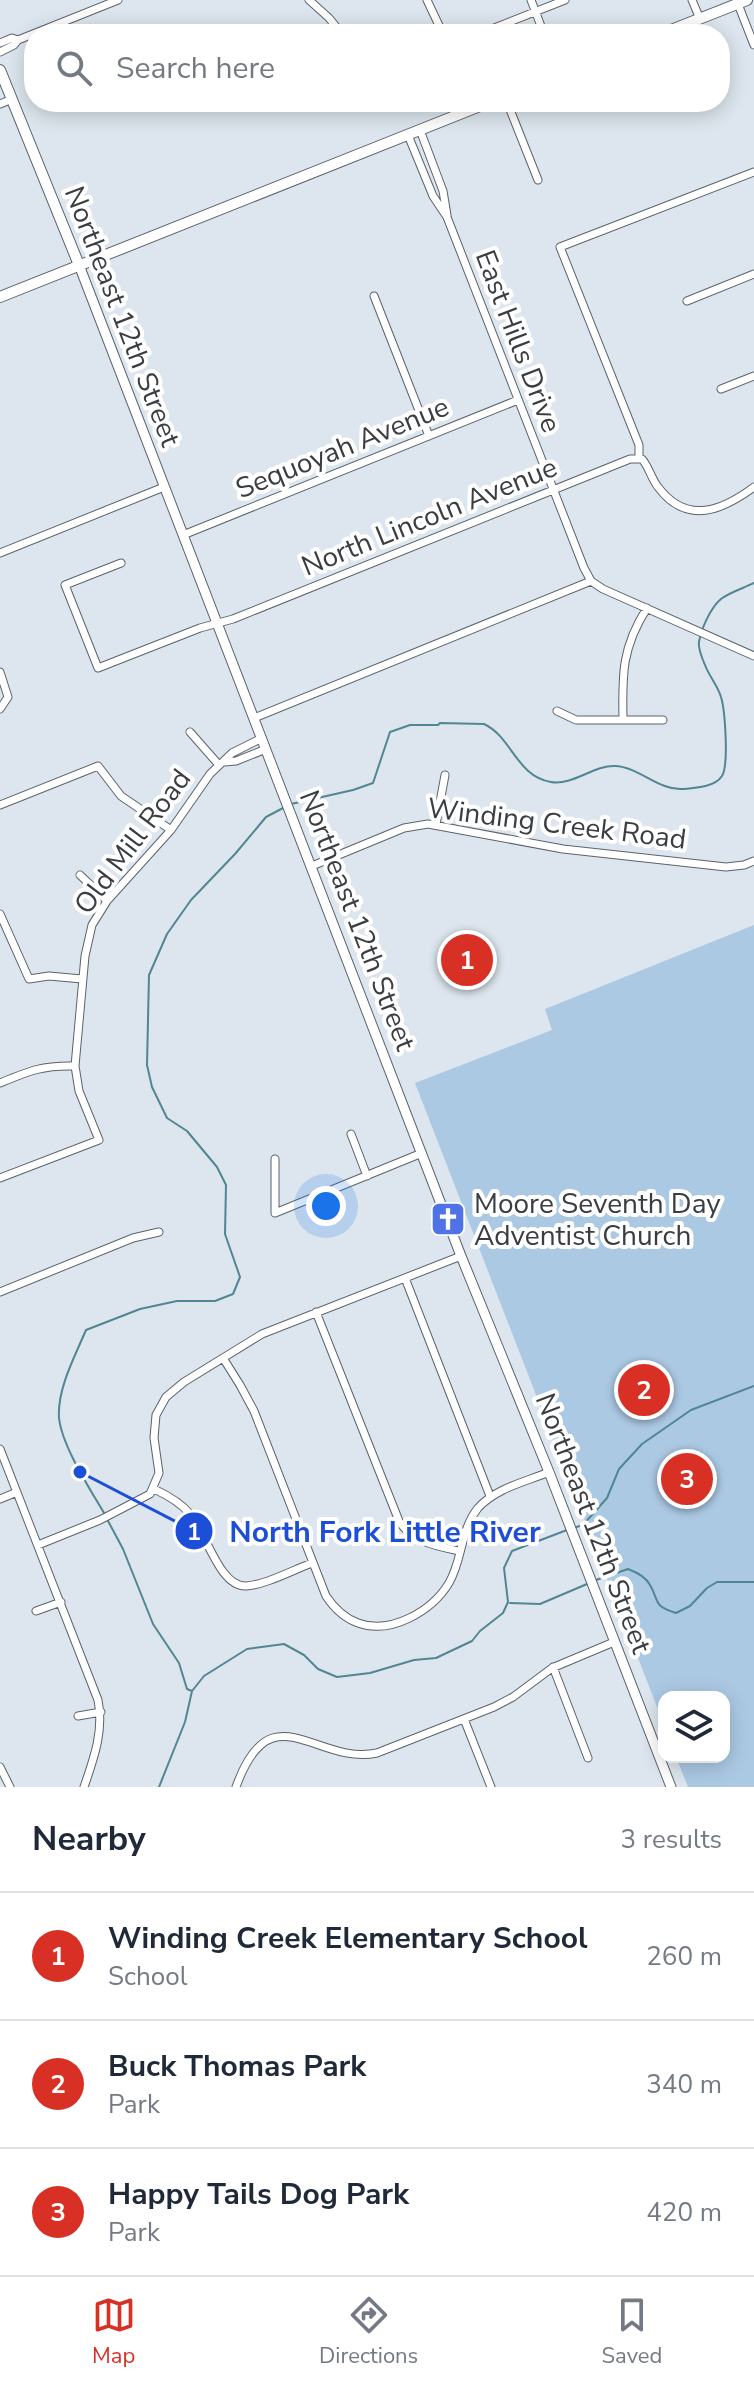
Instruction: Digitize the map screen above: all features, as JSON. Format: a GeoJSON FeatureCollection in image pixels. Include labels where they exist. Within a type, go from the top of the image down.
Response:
{"type":"FeatureCollection","features":[{"type":"Feature","properties":{"kind":"main road"},"geometry":{"type":"LineString","coordinates":[[687,24],[742,2]]}},
{"type":"Feature","properties":{"kind":"main road","name":"Northeast 12th Street"},"geometry":{"type":"LineString","coordinates":[[0,70],[79,265]]}},
{"type":"Feature","properties":{"kind":"main road"},"geometry":{"type":"LineString","coordinates":[[0,297],[465,112]]}},
{"type":"Feature","properties":{"kind":"street"},"geometry":{"type":"LineString","coordinates":[[58,24],[118,0]]}},
{"type":"Feature","properties":{"kind":"street"},"geometry":{"type":"LineString","coordinates":[[309,0],[335,24]]}},
{"type":"Feature","properties":{"kind":"street"},"geometry":{"type":"LineString","coordinates":[[427,0],[438,24]]}},
{"type":"Feature","properties":{"kind":"street"},"geometry":{"type":"LineString","coordinates":[[531,0],[540,24]]}},
{"type":"Feature","properties":{"kind":"street"},"geometry":{"type":"LineString","coordinates":[[504,24],[565,0]]}},
{"type":"Feature","properties":{"kind":"street"},"geometry":{"type":"LineString","coordinates":[[692,0],[700,19]]}},
{"type":"Feature","properties":{"kind":"street"},"geometry":{"type":"LineString","coordinates":[[742,2],[754,45]]}},
{"type":"Feature","properties":{"kind":"street"},"geometry":{"type":"LineString","coordinates":[[0,43],[12,38],[18,40]]}},
{"type":"Feature","properties":{"kind":"street"},"geometry":{"type":"LineString","coordinates":[[0,52],[24,38]]}},
{"type":"Feature","properties":{"kind":"street"},"geometry":{"type":"LineString","coordinates":[[0,104],[12,99]]}},
{"type":"Feature","properties":{"kind":"street"},"geometry":{"type":"LineString","coordinates":[[511,112],[538,180]]}},
{"type":"Feature","properties":{"kind":"street","name":"East Hills Drive"},"geometry":{"type":"LineString","coordinates":[[420,130],[443,191],[447,217],[591,581]]}},
{"type":"Feature","properties":{"kind":"street","name":"East Hills Drive"},"geometry":{"type":"LineString","coordinates":[[408,135],[433,196],[447,217]]}},
{"type":"Feature","properties":{"kind":"street"},"geometry":{"type":"LineString","coordinates":[[754,172],[560,247],[635,434],[639,458],[645,461],[653,480],[664,494],[689,509],[707,510],[734,502],[754,487]]}},
{"type":"Feature","properties":{"kind":"street","name":"Northeast 12th Street"},"geometry":{"type":"LineString","coordinates":[[79,265],[461,1256],[671,1787]]}},
{"type":"Feature","properties":{"kind":"street"},"geometry":{"type":"LineString","coordinates":[[687,301],[754,274]]}},
{"type":"Feature","properties":{"kind":"street"},"geometry":{"type":"LineString","coordinates":[[374,296],[429,436]]}},
{"type":"Feature","properties":{"kind":"street"},"geometry":{"type":"LineString","coordinates":[[721,389],[754,376]]}},
{"type":"Feature","properties":{"kind":"street","name":"Sequoyah Avenue"},"geometry":{"type":"LineString","coordinates":[[183,535],[518,400]]}},
{"type":"Feature","properties":{"kind":"street","name":"North Lincoln Avenue"},"geometry":{"type":"LineString","coordinates":[[121,563],[65,585],[98,668],[639,458]]}},
{"type":"Feature","properties":{"kind":"street"},"geometry":{"type":"LineString","coordinates":[[0,553],[164,487]]}},
{"type":"Feature","properties":{"kind":"street"},"geometry":{"type":"LineString","coordinates":[[254,718],[591,581],[754,656]]}},
{"type":"Feature","properties":{"kind":"street"},"geometry":{"type":"LineString","coordinates":[[623,719],[625,653],[647,608]]}},
{"type":"Feature","properties":{"kind":"street"},"geometry":{"type":"LineString","coordinates":[[0,672],[8,697],[0,709]]}},
{"type":"Feature","properties":{"kind":"street"},"geometry":{"type":"LineString","coordinates":[[557,711],[576,720],[663,720]]}},
{"type":"Feature","properties":{"kind":"street"},"geometry":{"type":"LineString","coordinates":[[190,732],[222,764]]}},
{"type":"Feature","properties":{"kind":"street","name":"Old Mill Road"},"geometry":{"type":"LineString","coordinates":[[0,1178],[99,1140],[79,1091],[75,1066],[82,979],[92,925],[107,901],[171,830],[202,784],[232,753],[262,738]]}},
{"type":"Feature","properties":{"kind":"street","name":"Old Mill Road"},"geometry":{"type":"LineString","coordinates":[[222,764],[266,749]]}},
{"type":"Feature","properties":{"kind":"street"},"geometry":{"type":"LineString","coordinates":[[0,805],[98,766],[121,796],[171,830]]}},
{"type":"Feature","properties":{"kind":"street"},"geometry":{"type":"LineString","coordinates":[[436,824],[445,775]]}},
{"type":"Feature","properties":{"kind":"street","name":"Winding Creek Road"},"geometry":{"type":"LineString","coordinates":[[312,866],[404,828],[422,824],[436,824],[563,849],[726,867],[754,861]]}},
{"type":"Feature","properties":{"kind":"street"},"geometry":{"type":"LineString","coordinates":[[80,875],[107,901]]}},
{"type":"Feature","properties":{"kind":"street"},"geometry":{"type":"LineString","coordinates":[[0,914],[29,979],[49,976],[82,979]]}},
{"type":"Feature","properties":{"kind":"street"},"geometry":{"type":"LineString","coordinates":[[0,1083],[50,1065],[75,1066]]}},
{"type":"Feature","properties":{"kind":"street"},"geometry":{"type":"LineString","coordinates":[[351,1134],[367,1176]]}},
{"type":"Feature","properties":{"kind":"street"},"geometry":{"type":"LineString","coordinates":[[275,1159],[275,1213],[422,1153]]}},
{"type":"Feature","properties":{"kind":"street"},"geometry":{"type":"LineString","coordinates":[[0,1292],[133,1238],[159,1232]]}},
{"type":"Feature","properties":{"kind":"street"},"geometry":{"type":"LineString","coordinates":[[38,1545],[100,1520],[150,1494],[159,1473],[154,1429],[160,1404],[184,1382],[262,1334],[461,1256]]}},
{"type":"Feature","properties":{"kind":"street"},"geometry":{"type":"LineString","coordinates":[[405,1278],[490,1496]]}},
{"type":"Feature","properties":{"kind":"street"},"geometry":{"type":"LineString","coordinates":[[316,1312],[399,1521],[416,1539],[459,1551]]}},
{"type":"Feature","properties":{"kind":"street"},"geometry":{"type":"LineString","coordinates":[[223,1358],[254,1411],[326,1596],[341,1613],[365,1625],[382,1625],[405,1619],[432,1603],[448,1584],[458,1563],[468,1522],[490,1496],[549,1472]]}},
{"type":"Feature","properties":{"kind":"street"},"geometry":{"type":"LineString","coordinates":[[0,1449],[96,1691],[101,1712],[99,1741],[84,1787]]}},
{"type":"Feature","properties":{"kind":"street"},"geometry":{"type":"LineString","coordinates":[[154,1489],[190,1514],[225,1575],[235,1584],[252,1585],[312,1563]]}},
{"type":"Feature","properties":{"kind":"street"},"geometry":{"type":"LineString","coordinates":[[0,1499],[17,1492]]}},
{"type":"Feature","properties":{"kind":"street"},"geometry":{"type":"LineString","coordinates":[[36,1611],[61,1602]]}},
{"type":"Feature","properties":{"kind":"street"},"geometry":{"type":"LineString","coordinates":[[236,1787],[251,1754],[261,1744],[276,1738],[295,1737],[347,1754],[367,1755],[385,1750],[504,1702],[553,1667],[614,1642]]}},
{"type":"Feature","properties":{"kind":"street"},"geometry":{"type":"LineString","coordinates":[[553,1667],[588,1758]]}},
{"type":"Feature","properties":{"kind":"street"},"geometry":{"type":"LineString","coordinates":[[78,1716],[101,1712]]}},
{"type":"Feature","properties":{"kind":"street"},"geometry":{"type":"LineString","coordinates":[[464,1719],[491,1787]]}},
{"type":"Feature","properties":{"kind":"street"},"geometry":{"type":"LineString","coordinates":[[0,1767],[10,1787]]}},
{"type":"Feature","properties":{"kind":"shaded area"},"geometry":{"type":"Polygon","coordinates":[[[754,925],[754,1787],[688,1787],[678,1763],[730,1763],[730,1691],[658,1691],[658,1710],[415,1083],[552,1030],[545,1009],[754,925]]]}},
{"type":"Feature","properties":{"kind":"waterway"},"geometry":{"type":"LineString","coordinates":[[291,804],[373,783],[390,732],[410,725],[440,723],[484,724],[501,738],[530,772],[551,782],[567,781],[615,766],[632,770],[674,789],[715,783],[724,770],[724,713],[720,693],[707,669],[699,642],[717,603],[754,583]]}},
{"type":"Feature","properties":{"kind":"waterway"},"geometry":{"type":"LineString","coordinates":[[104,1513],[71,1454],[59,1418],[64,1384],[86,1330],[140,1309],[177,1301],[215,1301],[233,1294],[240,1277],[225,1234],[226,1185],[217,1167],[187,1131],[167,1118],[152,1087],[147,1065],[149,975],[167,934],[191,900],[266,817],[285,807]]}},
{"type":"Feature","properties":{"kind":"waterway"},"geometry":{"type":"LineString","coordinates":[[573,1528],[583,1525],[607,1498],[619,1469],[642,1444],[691,1410],[754,1386]]}},
{"type":"Feature","properties":{"kind":"waterway"},"geometry":{"type":"LineString","coordinates":[[107,1519],[123,1549],[153,1624],[179,1663],[187,1689],[192,1691]]}},
{"type":"Feature","properties":{"kind":"waterway"},"geometry":{"type":"LineString","coordinates":[[159,1787],[185,1722],[192,1691],[204,1676],[247,1649],[284,1644],[304,1655],[318,1669],[337,1677],[436,1658],[472,1641],[503,1613],[508,1602],[504,1568],[512,1551],[567,1530]]}},
{"type":"Feature","properties":{"kind":"waterway"},"geometry":{"type":"LineString","coordinates":[[596,1580],[631,1570],[648,1582],[660,1605],[676,1613],[690,1606],[717,1582],[754,1582]]}},
{"type":"Feature","properties":{"kind":"waterway"},"geometry":{"type":"LineString","coordinates":[[510,1603],[540,1604],[587,1584]]}},
{"type":"Feature","properties":{"kind":"place","name":"Winding Creek Elementary School"},"geometry":{"type":"Point","coordinates":[467,960]}},
{"type":"Feature","properties":{"kind":"place","name":"Moore Seventh Day Adventist Church"},"geometry":{"type":"Point","coordinates":[448,1219]}},
{"type":"Feature","properties":{"kind":"place","name":"Buck Thomas Park"},"geometry":{"type":"Point","coordinates":[644,1390]}},
{"type":"Feature","properties":{"kind":"place","name":"North Fork Little River"},"geometry":{"type":"Point","coordinates":[80,1472]}},
{"type":"Feature","properties":{"kind":"place","name":"Happy Tails Dog Park"},"geometry":{"type":"Point","coordinates":[687,1479]}}]}
